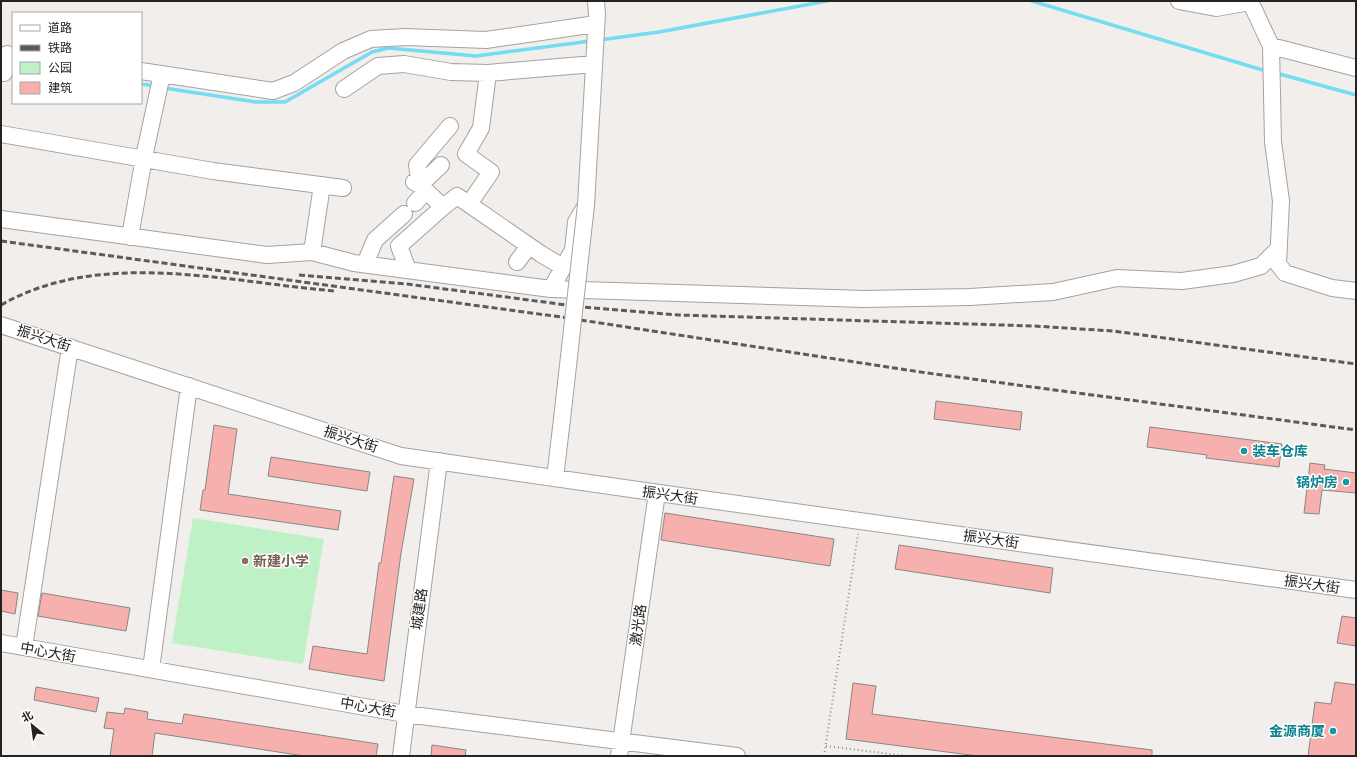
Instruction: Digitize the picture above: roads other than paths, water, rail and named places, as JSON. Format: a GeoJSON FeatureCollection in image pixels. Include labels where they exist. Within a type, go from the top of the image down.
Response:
{"type":"FeatureCollection","features":[{"type":"Feature","properties":{"kind":"street"},"geometry":{"type":"LineString","coordinates":[[555,478],[586,204],[596,35],[596,1]]}},
{"type":"Feature","properties":{"kind":"street"},"geometry":{"type":"LineString","coordinates":[[1179,1],[1216,8],[1250,2],[1270,51],[1272,142],[1280,201],[1278,264],[1285,273],[1332,288],[1356,291]]}},
{"type":"Feature","properties":{"kind":"street"},"geometry":{"type":"LineString","coordinates":[[142,71],[273,91],[294,83],[343,51],[370,39],[405,37],[486,40],[596,35]]}},
{"type":"Feature","properties":{"kind":"street"},"geometry":{"type":"LineString","coordinates":[[1270,51],[1356,68]]}},
{"type":"Feature","properties":{"kind":"street"},"geometry":{"type":"LineString","coordinates":[[4,73],[7,54]]}},
{"type":"Feature","properties":{"kind":"street"},"geometry":{"type":"LineString","coordinates":[[344,89],[378,66],[404,64],[451,72],[488,73],[594,64]]}},
{"type":"Feature","properties":{"kind":"street"},"geometry":{"type":"LineString","coordinates":[[469,204],[491,172],[466,154],[480,128],[488,73]]}},
{"type":"Feature","properties":{"kind":"street"},"geometry":{"type":"LineString","coordinates":[[130,236],[144,157],[162,74]]}},
{"type":"Feature","properties":{"kind":"street"},"geometry":{"type":"LineString","coordinates":[[365,264],[374,240],[409,208],[418,185],[417,165],[450,126]]}},
{"type":"Feature","properties":{"kind":"street"},"geometry":{"type":"LineString","coordinates":[[1,134],[144,157],[213,171],[343,188]]}},
{"type":"Feature","properties":{"kind":"street"},"geometry":{"type":"LineString","coordinates":[[418,185],[441,165]]}},
{"type":"Feature","properties":{"kind":"street"},"geometry":{"type":"LineString","coordinates":[[312,252],[322,185]]}},
{"type":"Feature","properties":{"kind":"street"},"geometry":{"type":"LineString","coordinates":[[418,185],[443,207]]}},
{"type":"Feature","properties":{"kind":"street"},"geometry":{"type":"LineString","coordinates":[[408,270],[399,246],[457,196],[563,268]]}},
{"type":"Feature","properties":{"kind":"street"},"geometry":{"type":"LineString","coordinates":[[551,289],[573,250],[576,222],[586,204]]}},
{"type":"Feature","properties":{"kind":"street"},"geometry":{"type":"LineString","coordinates":[[1,219],[267,255],[312,252],[365,264],[551,289],[864,299],[978,297],[1052,292],[1117,278],[1182,281],[1233,274],[1261,266],[1279,248]]}},
{"type":"Feature","properties":{"kind":"street"},"geometry":{"type":"LineString","coordinates":[[517,262],[529,246]]}},
{"type":"Feature","properties":{"kind":"street","name":"振兴大街"},"geometry":{"type":"LineString","coordinates":[[1,325],[401,456],[656,493],[1356,590]]}},
{"type":"Feature","properties":{"kind":"street"},"geometry":{"type":"LineString","coordinates":[[24,647],[70,347]]}},
{"type":"Feature","properties":{"kind":"street"},"geometry":{"type":"LineString","coordinates":[[151,669],[189,386]]}},
{"type":"Feature","properties":{"kind":"street","name":"城建路"},"geometry":{"type":"LineString","coordinates":[[401,756],[405,714],[439,461]]}},
{"type":"Feature","properties":{"kind":"street","name":"激光路"},"geometry":{"type":"LineString","coordinates":[[620,749],[656,493]]}},
{"type":"Feature","properties":{"kind":"street","name":"中心大街"},"geometry":{"type":"LineString","coordinates":[[1,643],[405,714],[620,749],[737,756]]}},
{"type":"Feature","properties":{"kind":"waterway"},"geometry":{"type":"LineString","coordinates":[[599,40],[659,32],[827,1]]}},
{"type":"Feature","properties":{"kind":"waterway"},"geometry":{"type":"LineString","coordinates":[[1032,1],[1266,71]]}},
{"type":"Feature","properties":{"kind":"waterway"},"geometry":{"type":"LineString","coordinates":[[164,88],[256,102],[285,102],[372,52],[388,48],[476,56],[591,41]]}},
{"type":"Feature","properties":{"kind":"waterway"},"geometry":{"type":"LineString","coordinates":[[1276,73],[1356,95]]}},
{"type":"Feature","properties":{"kind":"waterway"},"geometry":{"type":"LineString","coordinates":[[142,84],[156,86]]}},
{"type":"Feature","properties":{"kind":"railway"},"geometry":{"type":"LineString","coordinates":[[1,241],[561,317],[927,373],[1356,430]]}},
{"type":"Feature","properties":{"kind":"railway"},"geometry":{"type":"LineString","coordinates":[[1,305],[40,288],[80,278],[122,273],[165,273],[208,276],[335,291]]}},
{"type":"Feature","properties":{"kind":"railway"},"geometry":{"type":"LineString","coordinates":[[299,275],[407,284],[582,307],[679,315],[1034,326],[1113,331],[1356,364]]}},
{"type":"Feature","properties":{"kind":"place","name":"装车仓库"},"geometry":{"type":"Point","coordinates":[1244,451]}},
{"type":"Feature","properties":{"kind":"place","name":"锅炉房"},"geometry":{"type":"Point","coordinates":[1346,482]}},
{"type":"Feature","properties":{"kind":"place","name":"新建小学"},"geometry":{"type":"Point","coordinates":[245,561]}},
{"type":"Feature","properties":{"kind":"place","name":"金源商厦"},"geometry":{"type":"Point","coordinates":[1333,731]}}]}
